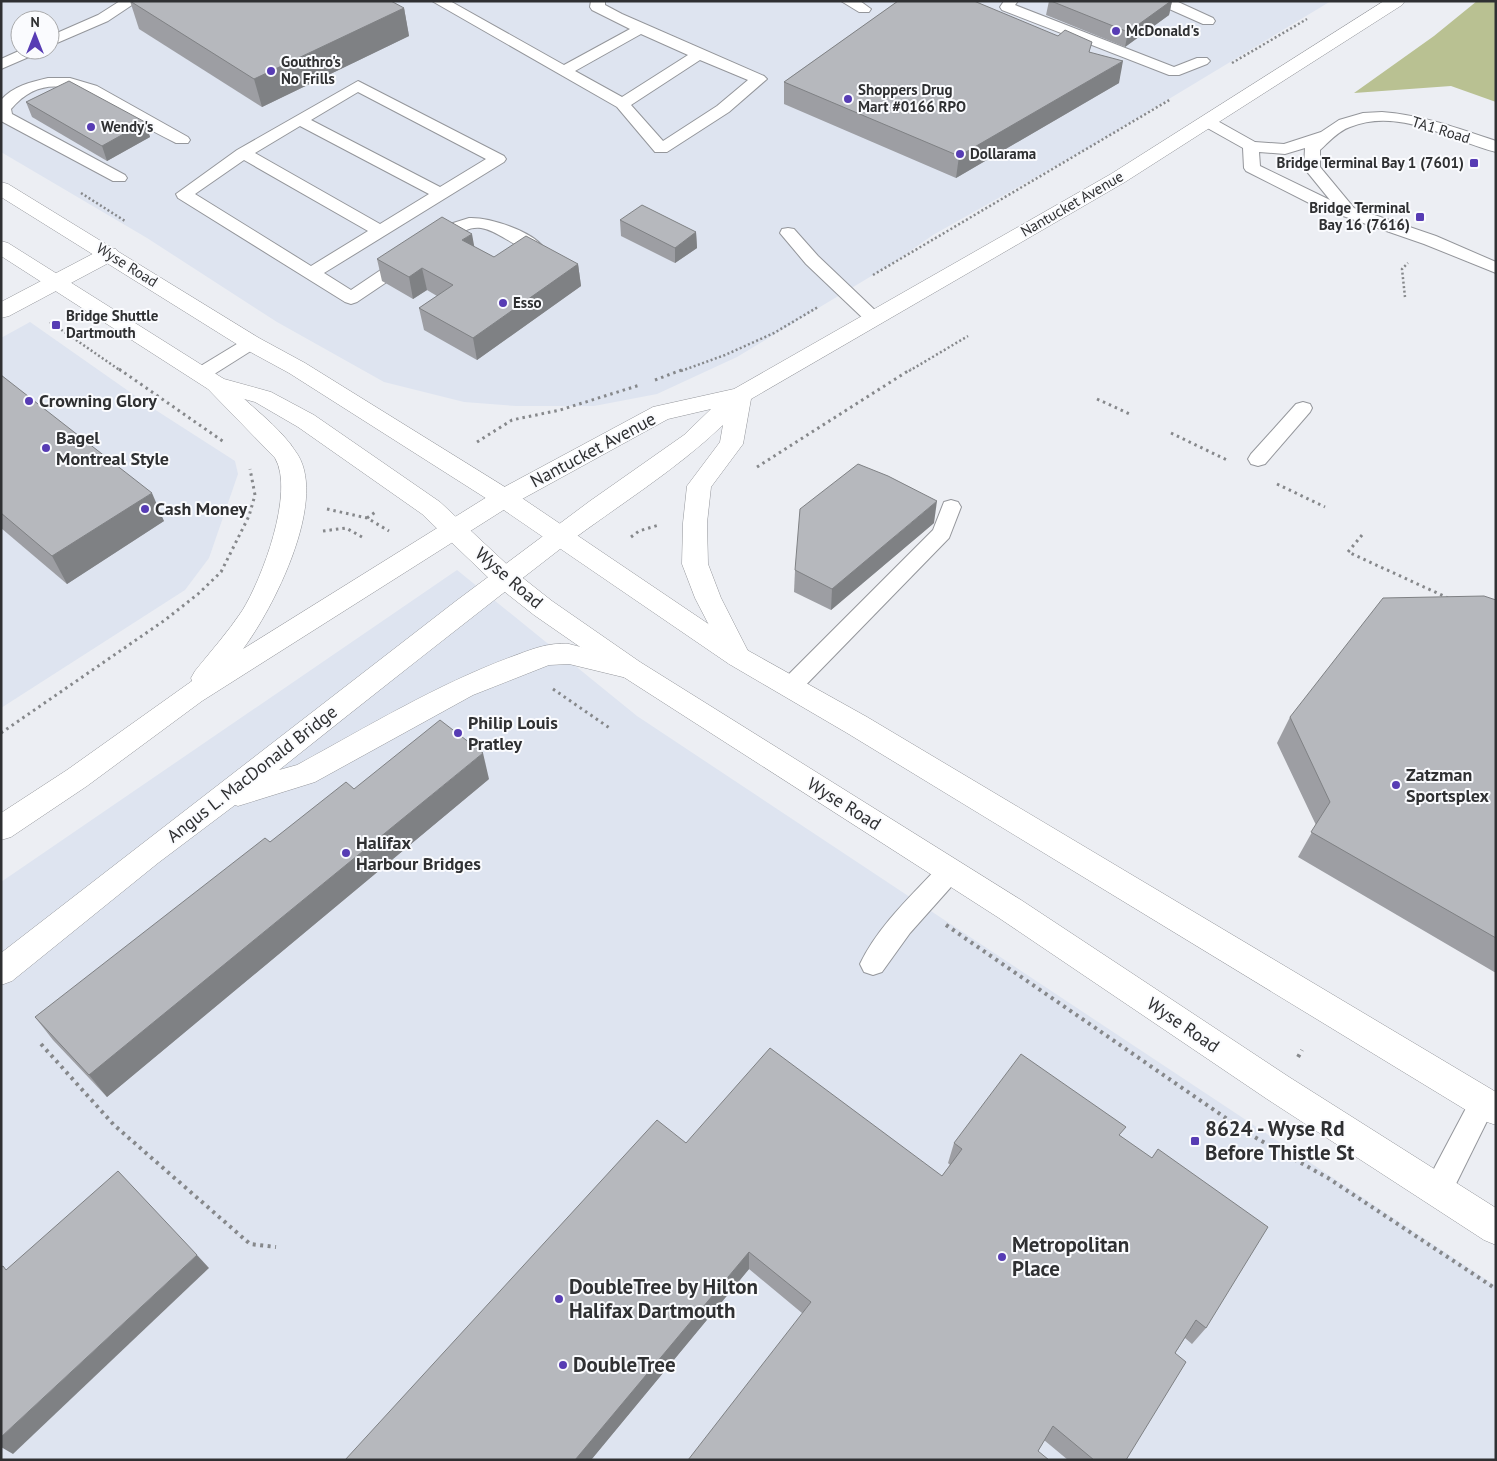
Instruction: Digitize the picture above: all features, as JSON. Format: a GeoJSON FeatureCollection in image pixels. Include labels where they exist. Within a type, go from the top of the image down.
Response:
{"type":"FeatureCollection","features":[{"type":"Feature","properties":{"kind":"main road","name":"Nantucket Avenue"},"geometry":{"type":"LineString","coordinates":[[505,578],[560,536],[692,442],[740,395],[1118,178],[1396,1]]}},
{"type":"Feature","properties":{"kind":"main road","name":"Wyse Road"},"geometry":{"type":"LineString","coordinates":[[1,188],[251,343],[297,368],[504,498],[598,564],[738,657],[1490,1106]]}},
{"type":"Feature","properties":{"kind":"main road","name":"Wyse Road"},"geometry":{"type":"LineString","coordinates":[[1,247],[208,379],[263,397],[306,421],[408,490],[431,508],[505,578],[543,608],[631,668],[950,871],[1278,1088],[1496,1228]]}},
{"type":"Feature","properties":{"kind":"main road"},"geometry":{"type":"LineString","coordinates":[[9,307],[109,254]]}},
{"type":"Feature","properties":{"kind":"main road"},"geometry":{"type":"LineString","coordinates":[[192,694],[257,609],[276,569],[286,532],[294,487],[288,458],[260,426],[208,379]]}},
{"type":"Feature","properties":{"kind":"main road","name":"Nantucket Avenue"},"geometry":{"type":"LineString","coordinates":[[454,529],[504,498],[661,413],[740,395]]}},
{"type":"Feature","properties":{"kind":"main road"},"geometry":{"type":"LineString","coordinates":[[738,657],[708,598],[695,564],[695,523],[698,486],[731,444],[740,395]]}},
{"type":"Feature","properties":{"kind":"main road"},"geometry":{"type":"LineString","coordinates":[[1,828],[77,778],[192,694],[454,529]]}},
{"type":"Feature","properties":{"kind":"main road","name":"Angus L. MacDonald Bridge"},"geometry":{"type":"LineString","coordinates":[[1,971],[148,854],[222,799],[505,578]]}},
{"type":"Feature","properties":{"kind":"main road"},"geometry":{"type":"LineString","coordinates":[[222,799],[305,774],[463,688],[546,655],[557,653],[569,654],[631,668]]}},
{"type":"Feature","properties":{"kind":"lane"},"geometry":{"type":"LineString","coordinates":[[60,37],[103,18],[131,1]]}},
{"type":"Feature","properties":{"kind":"lane"},"geometry":{"type":"LineString","coordinates":[[439,1],[622,104],[660,149],[723,109],[759,79],[698,55],[640,29],[597,8],[598,1]]}},
{"type":"Feature","properties":{"kind":"lane"},"geometry":{"type":"LineString","coordinates":[[848,1],[864,9]]}},
{"type":"Feature","properties":{"kind":"lane"},"geometry":{"type":"LineString","coordinates":[[1011,1],[1007,7],[1174,72],[1202,61]]}},
{"type":"Feature","properties":{"kind":"lane"},"geometry":{"type":"LineString","coordinates":[[1163,1],[1208,21]]}},
{"type":"Feature","properties":{"kind":"lane"},"geometry":{"type":"LineString","coordinates":[[564,71],[640,29]]}},
{"type":"Feature","properties":{"kind":"lane"},"geometry":{"type":"LineString","coordinates":[[622,104],[698,55]]}},
{"type":"Feature","properties":{"kind":"lane"},"geometry":{"type":"LineString","coordinates":[[119,178],[4,116],[3,108],[9,99],[27,89],[49,82],[66,82],[89,88],[182,140]]}},
{"type":"Feature","properties":{"kind":"lane"},"geometry":{"type":"LineString","coordinates":[[312,273],[498,159],[358,86],[242,153],[184,194],[351,298],[453,229],[468,223],[484,224],[500,229],[535,248]]}},
{"type":"Feature","properties":{"kind":"lane","name":"TA1 Road"},"geometry":{"type":"LineString","coordinates":[[1347,210],[1312,168],[1312,149],[1344,123],[1365,117],[1399,118],[1424,122],[1496,147]]}},
{"type":"Feature","properties":{"kind":"lane"},"geometry":{"type":"LineString","coordinates":[[300,120],[441,194]]}},
{"type":"Feature","properties":{"kind":"lane","name":"TA1 Road"},"geometry":{"type":"LineString","coordinates":[[1208,122],[1251,146],[1285,149],[1330,134]]}},
{"type":"Feature","properties":{"kind":"lane"},"geometry":{"type":"LineString","coordinates":[[1251,146],[1252,168],[1323,203],[1430,240],[1496,268]]}},
{"type":"Feature","properties":{"kind":"lane"},"geometry":{"type":"LineString","coordinates":[[242,153],[380,231]]}},
{"type":"Feature","properties":{"kind":"lane"},"geometry":{"type":"LineString","coordinates":[[788,233],[812,260],[873,318]]}},
{"type":"Feature","properties":{"kind":"lane"},"geometry":{"type":"LineString","coordinates":[[208,379],[251,343]]}},
{"type":"Feature","properties":{"kind":"lane"},"geometry":{"type":"LineString","coordinates":[[1258,460],[1303,408]]}},
{"type":"Feature","properties":{"kind":"lane"},"geometry":{"type":"LineString","coordinates":[[790,687],[942,533],[951,507]]}},
{"type":"Feature","properties":{"kind":"lane"},"geometry":{"type":"LineString","coordinates":[[873,964],[901,925],[950,871]]}},
{"type":"Feature","properties":{"kind":"lane"},"geometry":{"type":"LineString","coordinates":[[1438,1190],[1490,1106]]}},
{"type":"Feature","properties":{"kind":"path"},"geometry":{"type":"LineString","coordinates":[[1237,60],[1312,16]]}},
{"type":"Feature","properties":{"kind":"path"},"geometry":{"type":"LineString","coordinates":[[881,270],[1179,94]]}},
{"type":"Feature","properties":{"kind":"path"},"geometry":{"type":"LineString","coordinates":[[651,382],[725,355],[774,333],[823,304]]}},
{"type":"Feature","properties":{"kind":"path"},"geometry":{"type":"LineString","coordinates":[[9,307],[56,325],[227,444]]}},
{"type":"Feature","properties":{"kind":"path"},"geometry":{"type":"LineString","coordinates":[[755,470],[762,463],[874,392],[968,336]]}},
{"type":"Feature","properties":{"kind":"path"},"geometry":{"type":"LineString","coordinates":[[482,439],[512,420],[560,410],[642,384]]}},
{"type":"Feature","properties":{"kind":"path"},"geometry":{"type":"LineString","coordinates":[[1097,399],[1132,415]]}},
{"type":"Feature","properties":{"kind":"path"},"geometry":{"type":"LineString","coordinates":[[1171,433],[1229,461]]}},
{"type":"Feature","properties":{"kind":"path"},"geometry":{"type":"LineString","coordinates":[[1,733],[157,625],[198,594],[221,572],[249,516],[255,495],[249,466]]}},
{"type":"Feature","properties":{"kind":"path"},"geometry":{"type":"LineString","coordinates":[[1271,482],[1325,507]]}},
{"type":"Feature","properties":{"kind":"path"},"geometry":{"type":"LineString","coordinates":[[631,538],[638,531],[661,525]]}},
{"type":"Feature","properties":{"kind":"path"},"geometry":{"type":"LineString","coordinates":[[315,532],[346,528],[362,538]]}},
{"type":"Feature","properties":{"kind":"path"},"geometry":{"type":"LineString","coordinates":[[634,528],[638,531]]}},
{"type":"Feature","properties":{"kind":"path"},"geometry":{"type":"LineString","coordinates":[[1362,535],[1348,552],[1456,602]]}},
{"type":"Feature","properties":{"kind":"path"},"geometry":{"type":"LineString","coordinates":[[545,684],[611,729]]}},
{"type":"Feature","properties":{"kind":"path"},"geometry":{"type":"LineString","coordinates":[[41,1044],[114,1125],[250,1244],[276,1247]]}},
{"type":"Feature","properties":{"kind":"shaded area"},"geometry":{"type":"Polygon","coordinates":[[[1,1],[1331,1],[1091,146],[933,235],[893,263],[737,357],[657,394],[594,406],[516,406],[464,402],[384,382],[277,322],[147,238],[1,152],[1,1]]]}},
{"type":"Feature","properties":{"kind":"shaded area"},"geometry":{"type":"Polygon","coordinates":[[[30,322],[154,409],[235,461],[238,474],[209,558],[185,590],[1,708],[1,338],[30,322]]]}},
{"type":"Feature","properties":{"kind":"shaded area"},"geometry":{"type":"Polygon","coordinates":[[[457,570],[637,716],[1496,1286],[1496,1460],[1,1460],[1,882],[457,570]]]}},
{"type":"Feature","properties":{"kind":"green space"},"geometry":{"type":"Polygon","coordinates":[[[1477,1],[1496,1],[1496,102],[1451,86],[1354,93],[1434,36],[1477,1]]]}},
{"type":"Feature","properties":{"kind":"building"},"geometry":{"type":"Polygon","coordinates":[[[130,1],[391,1],[404,8],[254,79],[130,1]]]}},
{"type":"Feature","properties":{"kind":"building"},"geometry":{"type":"Polygon","coordinates":[[[898,1],[974,1],[1058,36],[1065,30],[1092,42],[1089,52],[1123,61],[959,156],[784,82],[898,1]]]}},
{"type":"Feature","properties":{"kind":"building"},"geometry":{"type":"Polygon","coordinates":[[[1051,1],[1171,1],[1128,32],[1051,1]]]}},
{"type":"Feature","properties":{"kind":"building"},"geometry":{"type":"Polygon","coordinates":[[[69,81],[145,122],[102,146],[26,102],[69,81]]]}},
{"type":"Feature","properties":{"kind":"building"},"geometry":{"type":"Polygon","coordinates":[[[642,205],[696,232],[675,248],[620,220],[642,205]]]}},
{"type":"Feature","properties":{"kind":"building"},"geometry":{"type":"Polygon","coordinates":[[[442,217],[472,234],[462,240],[494,257],[526,236],[578,264],[473,338],[419,308],[453,285],[422,268],[409,277],[377,259],[442,217]]]}},
{"type":"Feature","properties":{"kind":"building"},"geometry":{"type":"Polygon","coordinates":[[[1,375],[152,493],[52,556],[1,513],[1,375]]]}},
{"type":"Feature","properties":{"kind":"building"},"geometry":{"type":"Polygon","coordinates":[[[858,464],[888,476],[937,501],[832,589],[795,570],[800,509],[858,464]]]}},
{"type":"Feature","properties":{"kind":"building","name":"Zatzman Sportsplex"},"geometry":{"type":"Polygon","coordinates":[[[1484,596],[1496,600],[1496,938],[1311,832],[1330,802],[1290,717],[1383,598],[1484,596]]]}},
{"type":"Feature","properties":{"kind":"building"},"geometry":{"type":"Polygon","coordinates":[[[440,720],[483,753],[89,1075],[35,1017],[265,838],[270,842],[346,782],[354,789],[440,720]]]}},
{"type":"Feature","properties":{"kind":"building","name":"Metropolitan Place"},"geometry":{"type":"Polygon","coordinates":[[[770,1048],[942,1176],[962,1149],[954,1143],[1021,1054],[1126,1127],[1119,1135],[1152,1158],[1158,1149],[1268,1227],[1206,1328],[1196,1320],[1175,1353],[1186,1362],[1126,1460],[1094,1460],[1053,1426],[1038,1451],[1049,1460],[688,1460],[811,1302],[749,1252],[575,1460],[345,1460],[657,1120],[686,1143],[770,1048]]]}},
{"type":"Feature","properties":{"kind":"building"},"geometry":{"type":"Polygon","coordinates":[[[118,1171],[197,1255],[1,1437],[1,1267],[3,1266],[6,1270],[118,1171]]]}},
{"type":"Feature","properties":{"kind":"place","name":"McDonald's"},"geometry":{"type":"Point","coordinates":[1116,31]}},
{"type":"Feature","properties":{"kind":"place","name":"Gouthro's No Frills"},"geometry":{"type":"Point","coordinates":[271,71]}},
{"type":"Feature","properties":{"kind":"place","name":"Shoppers Drug Mart #0166 RPO"},"geometry":{"type":"Point","coordinates":[848,99]}},
{"type":"Feature","properties":{"kind":"place","name":"Wendy's"},"geometry":{"type":"Point","coordinates":[91,127]}},
{"type":"Feature","properties":{"kind":"place","name":"Dollarama"},"geometry":{"type":"Point","coordinates":[960,154]}},
{"type":"Feature","properties":{"kind":"place","name":"Bridge Terminal Bay 1 (7601)"},"geometry":{"type":"Point","coordinates":[1474,163]}},
{"type":"Feature","properties":{"kind":"place","name":"Bridge Terminal Bay 16 (7616)"},"geometry":{"type":"Point","coordinates":[1420,217]}},
{"type":"Feature","properties":{"kind":"place","name":"Esso"},"geometry":{"type":"Point","coordinates":[503,303]}},
{"type":"Feature","properties":{"kind":"place","name":"Bridge Shuttle Dartmouth"},"geometry":{"type":"Point","coordinates":[56,325]}},
{"type":"Feature","properties":{"kind":"place","name":"Crowning Glory"},"geometry":{"type":"Point","coordinates":[29,401]}},
{"type":"Feature","properties":{"kind":"place","name":"Bagel Montreal Style"},"geometry":{"type":"Point","coordinates":[46,448]}},
{"type":"Feature","properties":{"kind":"place","name":"Cash Money"},"geometry":{"type":"Point","coordinates":[145,509]}},
{"type":"Feature","properties":{"kind":"place","name":"Philip Louis Pratley"},"geometry":{"type":"Point","coordinates":[458,733]}},
{"type":"Feature","properties":{"kind":"place","name":"Zatzman Sportsplex"},"geometry":{"type":"Point","coordinates":[1396,785]}},
{"type":"Feature","properties":{"kind":"place","name":"Halifax Harbour Bridges"},"geometry":{"type":"Point","coordinates":[346,853]}},
{"type":"Feature","properties":{"kind":"place","name":"8624 - Wyse Rd Before Thistle St"},"geometry":{"type":"Point","coordinates":[1195,1141]}},
{"type":"Feature","properties":{"kind":"place","name":"Metropolitan Place"},"geometry":{"type":"Point","coordinates":[1002,1257]}},
{"type":"Feature","properties":{"kind":"place","name":"DoubleTree by Hilton Halifax Dartmouth"},"geometry":{"type":"Point","coordinates":[559,1299]}},
{"type":"Feature","properties":{"kind":"place","name":"DoubleTree"},"geometry":{"type":"Point","coordinates":[563,1365]}}]}
